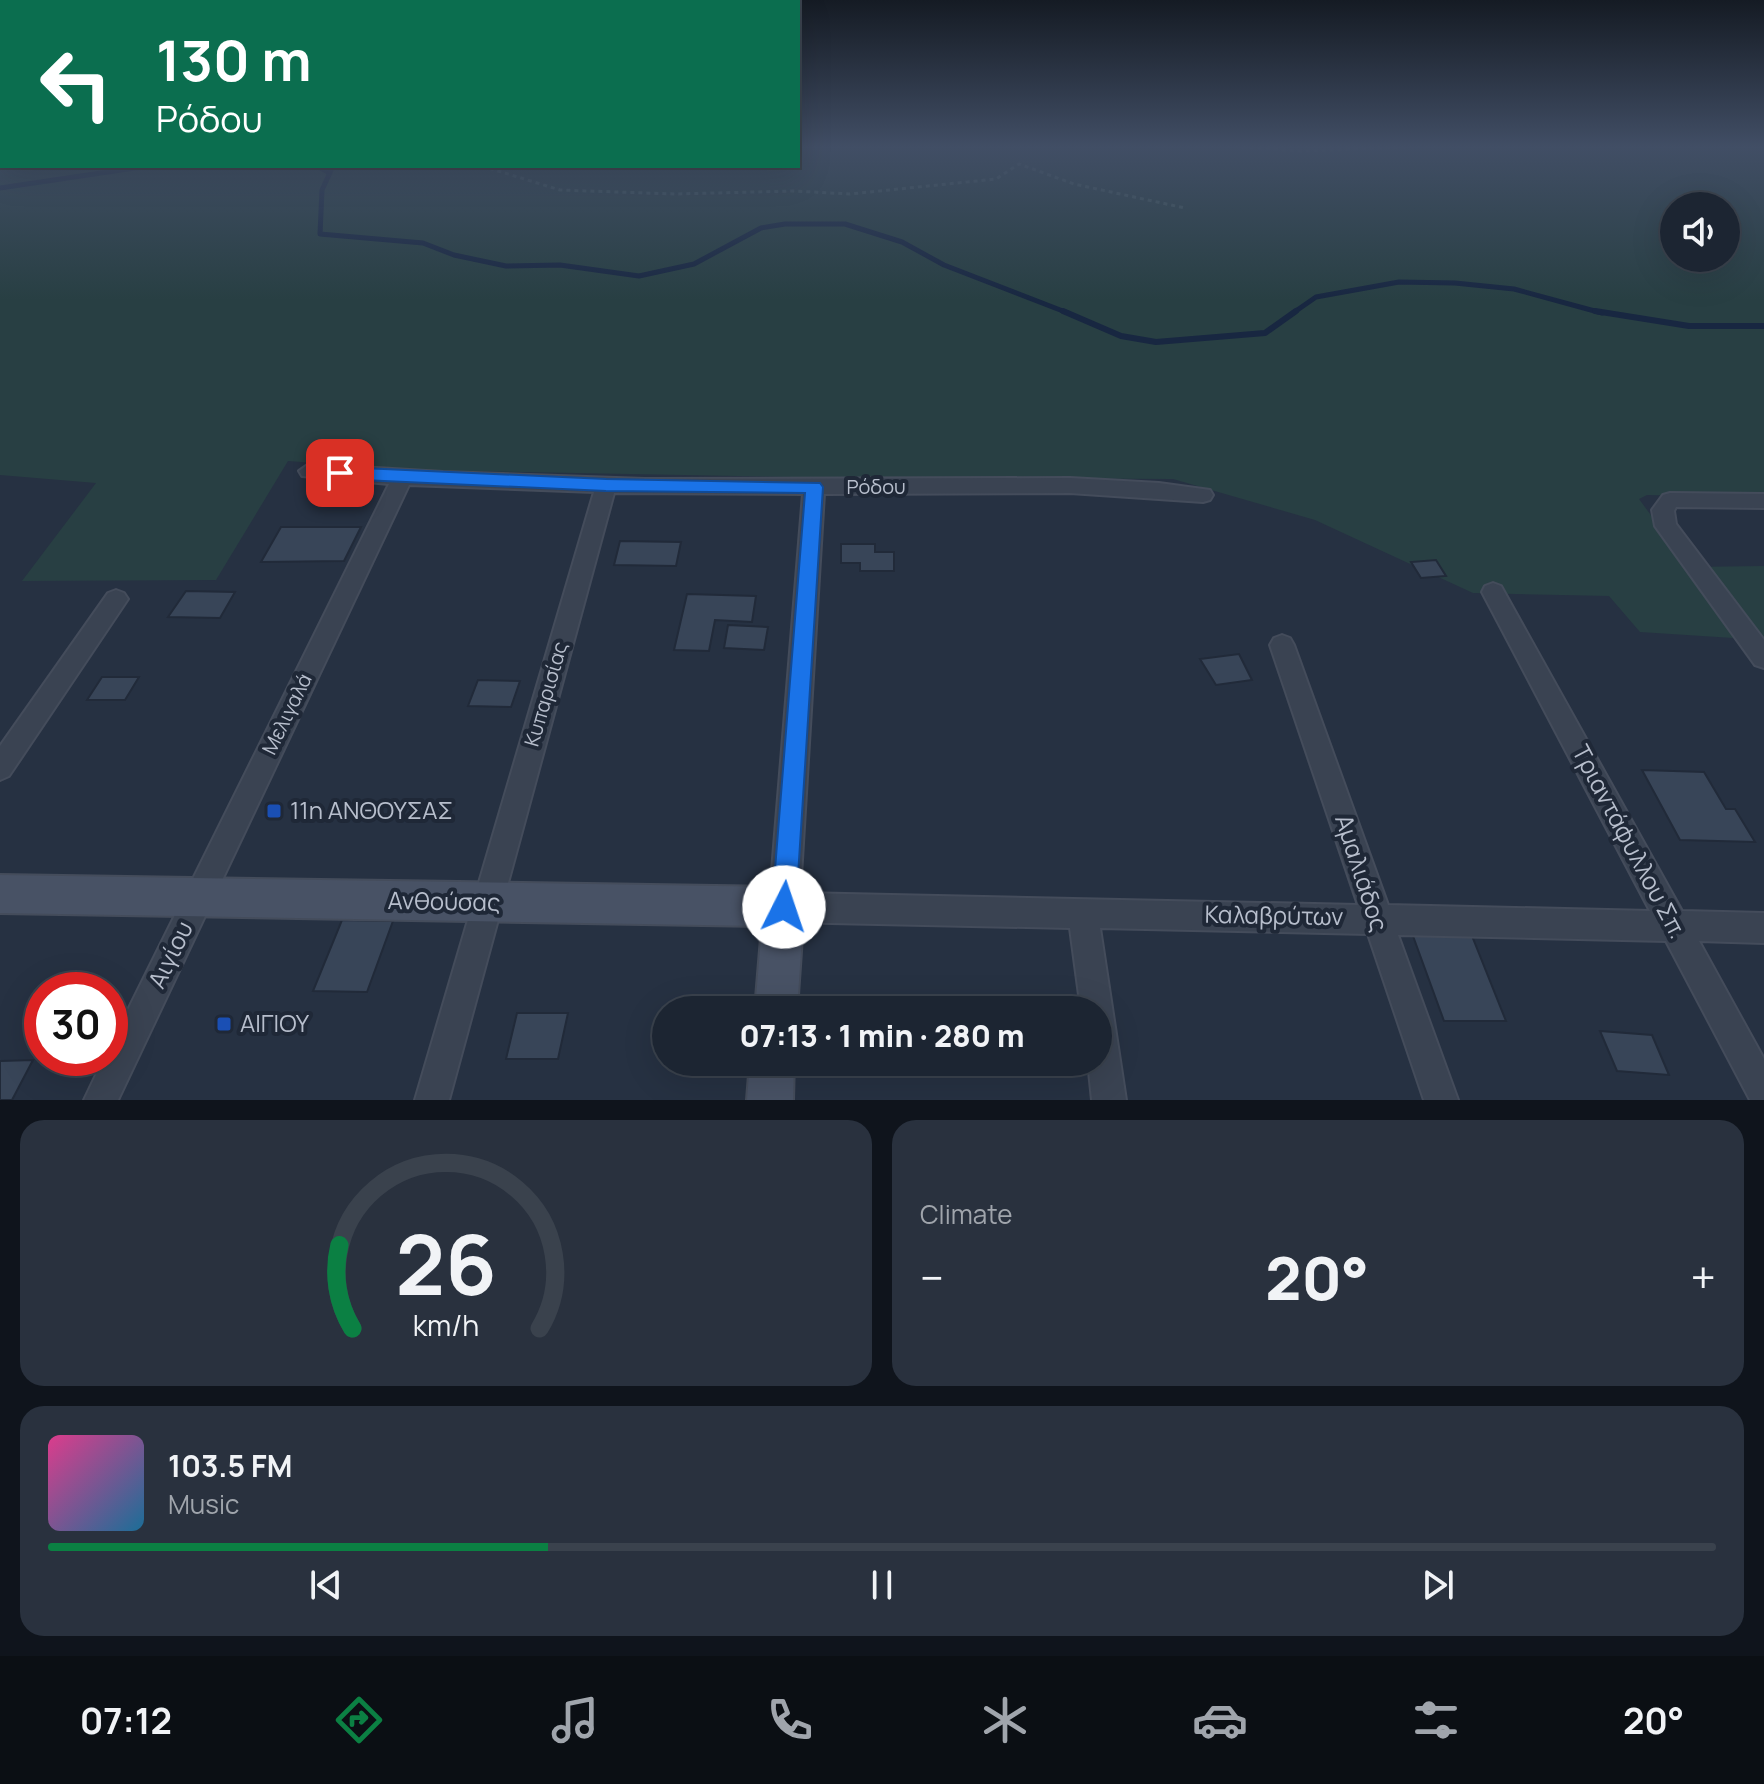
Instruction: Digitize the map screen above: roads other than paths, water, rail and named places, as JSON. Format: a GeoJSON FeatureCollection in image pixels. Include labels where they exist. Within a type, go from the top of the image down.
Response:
{"type":"FeatureCollection","features":[{"type":"Feature","properties":{"kind":"street","name":"Ρόδου"},"geometry":{"type":"LineString","coordinates":[[309,471],[402,478],[606,485],[1117,487],[1203,495]]}},
{"type":"Feature","properties":{"kind":"street","name":"Μελιγαλά"},"geometry":{"type":"LineString","coordinates":[[200,897],[402,478]]}},
{"type":"Feature","properties":{"kind":"street","name":"Κυπαρισίας"},"geometry":{"type":"LineString","coordinates":[[432,1100],[606,485]]}},
{"type":"Feature","properties":{"kind":"street"},"geometry":{"type":"LineString","coordinates":[[777,996],[814,487]]}},
{"type":"Feature","properties":{"kind":"street"},"geometry":{"type":"LineString","coordinates":[[1764,501],[1670,500],[1663,510],[1666,526],[1764,658]]}},
{"type":"Feature","properties":{"kind":"street","name":"Τριαντάφυλλου Σπ."},"geometry":{"type":"LineString","coordinates":[[1493,592],[1764,1092]]}},
{"type":"Feature","properties":{"kind":"street"},"geometry":{"type":"LineString","coordinates":[[0,768],[116,599]]}},
{"type":"Feature","properties":{"kind":"street","name":"Αμαλιάδος"},"geometry":{"type":"LineString","coordinates":[[1282,645],[1441,1100]]}},
{"type":"Feature","properties":{"kind":"street","name":"Ανθούσας"},"geometry":{"type":"LineString","coordinates":[[0,894],[784,907]]}},
{"type":"Feature","properties":{"kind":"street","name":"Αιγίου"},"geometry":{"type":"LineString","coordinates":[[101,1100],[200,897]]}},
{"type":"Feature","properties":{"kind":"street","name":"Καλαβρύτων"},"geometry":{"type":"LineString","coordinates":[[784,907],[1764,928]]}},
{"type":"Feature","properties":{"kind":"street"},"geometry":{"type":"LineString","coordinates":[[1083,914],[1095,996]]}},
{"type":"Feature","properties":{"kind":"street"},"geometry":{"type":"LineString","coordinates":[[770,1100],[771,1076]]}},
{"type":"Feature","properties":{"kind":"street"},"geometry":{"type":"LineString","coordinates":[[1106,1076],[1109,1100]]}},
{"type":"Feature","properties":{"kind":"waterway"},"geometry":{"type":"LineString","coordinates":[[322,197],[320,234],[423,243],[454,255],[506,266],[560,265],[639,276],[694,264],[761,228],[785,224],[845,224],[902,242],[944,265],[1064,312]]}},
{"type":"Feature","properties":{"kind":"waterway"},"geometry":{"type":"LineString","coordinates":[[1293,313],[1316,297],[1399,282],[1455,283],[1514,289],[1602,313]]}},
{"type":"Feature","properties":{"kind":"waterway"},"geometry":{"type":"LineString","coordinates":[[1064,312],[1121,336],[1156,342],[1265,333],[1296,311]]}},
{"type":"Feature","properties":{"kind":"waterway"},"geometry":{"type":"LineString","coordinates":[[1595,311],[1689,326],[1764,326]]}},
{"type":"Feature","properties":{"kind":"place","name":"11η ΑΝΘΟΥΣΑΣ"},"geometry":{"type":"Point","coordinates":[274,811]}},
{"type":"Feature","properties":{"kind":"place","name":"ΑΙΓΙΟΥ"},"geometry":{"type":"Point","coordinates":[224,1024]}}]}
